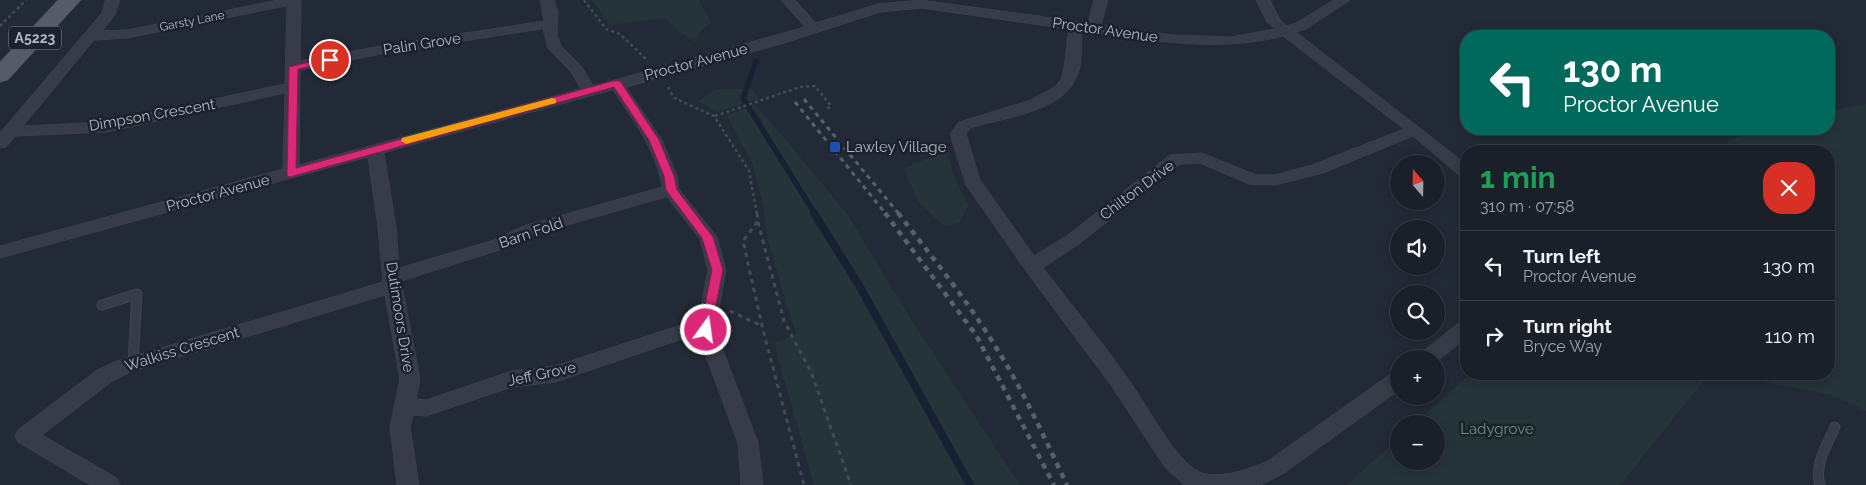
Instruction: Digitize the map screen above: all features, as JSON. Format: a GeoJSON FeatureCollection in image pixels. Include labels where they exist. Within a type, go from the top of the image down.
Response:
{"type":"FeatureCollection","features":[{"type":"Feature","properties":{"kind":"main road","name":"A5223"},"geometry":{"type":"LineString","coordinates":[[0,49],[48,0]]}},
{"type":"Feature","properties":{"kind":"main road","name":"A5223"},"geometry":{"type":"LineString","coordinates":[[0,76],[70,0]]}},
{"type":"Feature","properties":{"kind":"street"},"geometry":{"type":"LineString","coordinates":[[0,143],[108,15],[113,0]]}},
{"type":"Feature","properties":{"kind":"street"},"geometry":{"type":"LineString","coordinates":[[290,173],[294,67],[294,0]]}},
{"type":"Feature","properties":{"kind":"street","name":"Garsty Lane"},"geometry":{"type":"LineString","coordinates":[[90,36],[127,34],[294,0]]}},
{"type":"Feature","properties":{"kind":"street"},"geometry":{"type":"LineString","coordinates":[[547,0],[551,13],[550,35],[555,48],[577,70],[589,91]]}},
{"type":"Feature","properties":{"kind":"street"},"geometry":{"type":"LineString","coordinates":[[788,0],[814,29]]}},
{"type":"Feature","properties":{"kind":"street"},"geometry":{"type":"LineString","coordinates":[[1093,28],[1101,0]]}},
{"type":"Feature","properties":{"kind":"street"},"geometry":{"type":"LineString","coordinates":[[1263,0],[1274,22],[1285,32],[1415,130],[1460,167]]}},
{"type":"Feature","properties":{"kind":"street","name":"Proctor Avenue"},"geometry":{"type":"LineString","coordinates":[[0,252],[660,72],[814,29],[878,8],[921,4],[1203,42],[1231,41],[1285,32],[1301,26],[1343,0]]}},
{"type":"Feature","properties":{"kind":"street","name":"Palin Grove"},"geometry":{"type":"LineString","coordinates":[[294,67],[380,50],[550,24]]}},
{"type":"Feature","properties":{"kind":"street"},"geometry":{"type":"LineString","coordinates":[[1076,26],[1069,79],[1055,95],[1038,103],[964,125],[958,134],[972,181],[1032,266],[1120,382],[1171,460],[1186,475],[1198,482],[1234,483],[1252,479],[1276,467],[1390,385]]}},
{"type":"Feature","properties":{"kind":"street"},"geometry":{"type":"LineString","coordinates":[[616,84],[654,140],[669,176],[671,190],[708,237],[717,270],[708,320],[748,442],[749,484]]}},
{"type":"Feature","properties":{"kind":"street","name":"Dimpson Crescent"},"geometry":{"type":"LineString","coordinates":[[10,131],[106,127],[292,87]]}},
{"type":"Feature","properties":{"kind":"street","name":"Chilton Drive"},"geometry":{"type":"LineString","coordinates":[[1032,266],[1074,239],[1137,188],[1176,160],[1202,158],[1249,178],[1274,180],[1318,169],[1415,130]]}},
{"type":"Feature","properties":{"kind":"street","name":"Dutimoors Drive"},"geometry":{"type":"LineString","coordinates":[[375,149],[387,227],[392,282],[410,379],[400,428],[408,485]]}},
{"type":"Feature","properties":{"kind":"street","name":"Barn Fold"},"geometry":{"type":"LineString","coordinates":[[392,282],[497,245],[530,230],[671,190]]}},
{"type":"Feature","properties":{"kind":"street","name":"Walkiss Crescent"},"geometry":{"type":"LineString","coordinates":[[109,485],[25,436],[104,376],[133,363],[392,282]]}},
{"type":"Feature","properties":{"kind":"street","name":"Jeff Grove"},"geometry":{"type":"LineString","coordinates":[[406,406],[426,408],[512,379],[555,374],[684,331],[708,320]]}},
{"type":"Feature","properties":{"kind":"street"},"geometry":{"type":"LineString","coordinates":[[1438,350],[1460,333]]}},
{"type":"Feature","properties":{"kind":"lane"},"geometry":{"type":"LineString","coordinates":[[102,305],[136,294],[133,363]]}},
{"type":"Feature","properties":{"kind":"lane"},"geometry":{"type":"LineString","coordinates":[[1820,485],[1818,477],[1820,467],[1835,427]]}},
{"type":"Feature","properties":{"kind":"path"},"geometry":{"type":"LineString","coordinates":[[0,26],[26,0]]}},
{"type":"Feature","properties":{"kind":"path"},"geometry":{"type":"LineString","coordinates":[[584,0],[606,29],[620,34],[660,72],[674,98],[714,116],[749,171],[758,222],[784,321],[811,372],[851,485]]}},
{"type":"Feature","properties":{"kind":"path"},"geometry":{"type":"LineString","coordinates":[[714,116],[800,87],[815,86],[831,106],[827,109]]}},
{"type":"Feature","properties":{"kind":"path"},"geometry":{"type":"LineString","coordinates":[[758,222],[743,241],[762,326],[804,485]]}},
{"type":"Feature","properties":{"kind":"path"},"geometry":{"type":"LineString","coordinates":[[708,320],[735,311],[755,325],[762,326]]}},
{"type":"Feature","properties":{"kind":"green space"},"geometry":{"type":"Polygon","coordinates":[[[592,0],[699,0],[711,22],[699,33],[696,42],[679,31],[665,18],[610,25],[592,0]]]}},
{"type":"Feature","properties":{"kind":"green space"},"geometry":{"type":"Polygon","coordinates":[[[716,89],[751,89],[759,98],[718,112],[698,101],[716,89]]]}},
{"type":"Feature","properties":{"kind":"green space"},"geometry":{"type":"Polygon","coordinates":[[[1866,104],[1866,411],[1832,395],[1755,380],[1835,380],[1835,145],[1724,145],[1741,135],[1835,135],[1835,110],[1866,104]]]}},
{"type":"Feature","properties":{"kind":"green space"},"geometry":{"type":"Polygon","coordinates":[[[755,105],[847,214],[914,324],[1020,485],[814,485],[774,343],[797,333],[791,319],[768,241],[763,204],[752,162],[726,115],[755,105]]]}},
{"type":"Feature","properties":{"kind":"green space"},"geometry":{"type":"Polygon","coordinates":[[[948,150],[954,179],[969,205],[959,223],[944,226],[918,202],[904,168],[948,150]]]}},
{"type":"Feature","properties":{"kind":"green space","name":"Ladygrove"},"geometry":{"type":"Polygon","coordinates":[[[1463,380],[1704,380],[1620,485],[1346,485],[1390,446],[1390,470],[1445,470],[1445,415],[1424,415],[1435,405],[1445,405],[1445,396],[1463,380]]]}},
{"type":"Feature","properties":{"kind":"waterway"},"geometry":{"type":"LineString","coordinates":[[756,61],[743,98],[815,214]]}},
{"type":"Feature","properties":{"kind":"waterway"},"geometry":{"type":"LineString","coordinates":[[814,213],[860,287],[970,485]]}},
{"type":"Feature","properties":{"kind":"railway"},"geometry":{"type":"LineString","coordinates":[[804,99],[899,214]]}},
{"type":"Feature","properties":{"kind":"railway"},"geometry":{"type":"LineString","coordinates":[[795,102],[886,214]]}},
{"type":"Feature","properties":{"kind":"railway"},"geometry":{"type":"LineString","coordinates":[[885,213],[976,335],[1054,485]]}},
{"type":"Feature","properties":{"kind":"railway"},"geometry":{"type":"LineString","coordinates":[[898,213],[962,296],[986,331],[1025,399],[1067,485]]}},
{"type":"Feature","properties":{"kind":"slow traffic"},"geometry":{"type":"LineString","coordinates":[[406,141],[552,101]]}},
{"type":"Feature","properties":{"kind":"place","name":"Lawley Village"},"geometry":{"type":"Point","coordinates":[835,147]}},
{"type":"Feature","properties":{"kind":"route"},"geometry":{"type":"LineString","coordinates":[[330,60],[294,67],[290,173],[616,84],[654,140],[669,176],[671,190],[708,237],[717,270],[706,330]]}}]}
